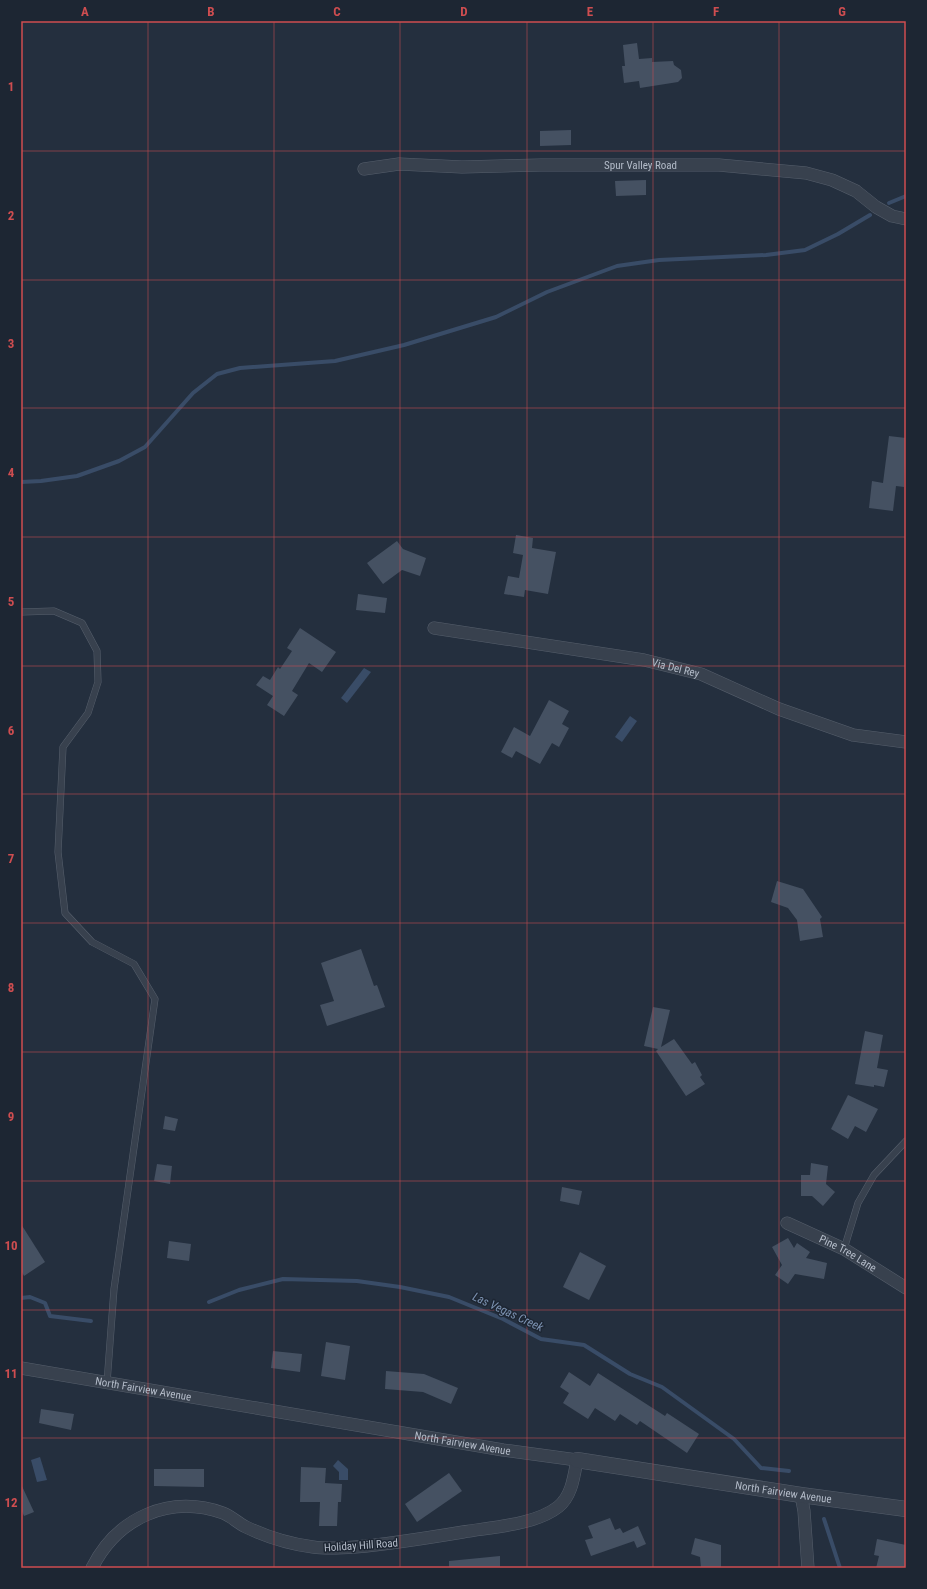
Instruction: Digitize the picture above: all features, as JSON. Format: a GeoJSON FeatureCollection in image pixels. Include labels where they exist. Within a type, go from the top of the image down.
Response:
{"type":"FeatureCollection","features":[{"type":"Feature","properties":{"kind":"street","name":"Spur Valley Road"},"geometry":{"type":"LineString","coordinates":[[364,169],[399,164],[462,167],[541,165],[712,165],[806,173],[832,180],[856,191],[876,207],[892,216],[906,219]]}},
{"type":"Feature","properties":{"kind":"street","name":"Via Del Rey"},"geometry":{"type":"LineString","coordinates":[[434,628],[644,660],[701,674],[779,710],[853,735],[906,742]]}},
{"type":"Feature","properties":{"kind":"street","name":"Pine Tree Lane"},"geometry":{"type":"LineString","coordinates":[[786,1223],[844,1248],[906,1288]]}},
{"type":"Feature","properties":{"kind":"street","name":"North Fairview Avenue"},"geometry":{"type":"LineString","coordinates":[[21,1368],[495,1449],[801,1495],[906,1509]]}},
{"type":"Feature","properties":{"kind":"street","name":"Holiday Hill Road"},"geometry":{"type":"LineString","coordinates":[[92,1568],[102,1549],[120,1530],[138,1518],[159,1509],[181,1506],[204,1508],[224,1514],[246,1526],[290,1542],[329,1548],[390,1544],[524,1522],[549,1512],[563,1502],[572,1486],[576,1460]]}},
{"type":"Feature","properties":{"kind":"street"},"geometry":{"type":"LineString","coordinates":[[801,1495],[804,1511],[808,1568]]}},
{"type":"Feature","properties":{"kind":"lane"},"geometry":{"type":"LineString","coordinates":[[21,612],[54,611],[82,623],[97,651],[98,682],[88,713],[63,747],[58,852],[65,912],[92,942],[134,964],[155,999],[114,1289],[108,1383]]}},
{"type":"Feature","properties":{"kind":"lane"},"geometry":{"type":"LineString","coordinates":[[844,1248],[858,1203],[874,1175],[906,1141]]}},
{"type":"Feature","properties":{"kind":"water"},"geometry":{"type":"Polygon","coordinates":[[[364,668],[371,672],[347,703],[341,698],[364,668]]]}},
{"type":"Feature","properties":{"kind":"water"},"geometry":{"type":"Polygon","coordinates":[[[630,716],[637,721],[622,742],[615,737],[630,716]]]}},
{"type":"Feature","properties":{"kind":"water"},"geometry":{"type":"Polygon","coordinates":[[[40,1457],[47,1480],[37,1482],[31,1460],[40,1457]]]}},
{"type":"Feature","properties":{"kind":"water"},"geometry":{"type":"Polygon","coordinates":[[[338,1460],[348,1469],[348,1480],[339,1480],[339,1472],[333,1466],[338,1460]]]}},
{"type":"Feature","properties":{"kind":"building"},"geometry":{"type":"Polygon","coordinates":[[[637,43],[639,59],[652,58],[652,62],[673,61],[674,65],[681,70],[682,78],[678,82],[640,88],[639,81],[624,83],[622,66],[625,66],[623,45],[637,43]]]}},
{"type":"Feature","properties":{"kind":"building"},"geometry":{"type":"Polygon","coordinates":[[[571,130],[571,145],[540,146],[540,131],[571,130]]]}},
{"type":"Feature","properties":{"kind":"building"},"geometry":{"type":"Polygon","coordinates":[[[646,180],[646,195],[616,196],[615,181],[646,180]]]}},
{"type":"Feature","properties":{"kind":"building"},"geometry":{"type":"Polygon","coordinates":[[[889,436],[906,438],[904,487],[896,486],[893,511],[869,508],[872,481],[883,483],[889,436]]]}},
{"type":"Feature","properties":{"kind":"building"},"geometry":{"type":"Polygon","coordinates":[[[516,535],[533,538],[532,548],[556,552],[548,594],[525,590],[524,597],[504,594],[508,576],[519,578],[523,555],[513,553],[516,535]]]}},
{"type":"Feature","properties":{"kind":"building"},"geometry":{"type":"Polygon","coordinates":[[[397,541],[403,549],[426,558],[420,576],[402,570],[383,584],[367,563],[397,541]]]}},
{"type":"Feature","properties":{"kind":"building"},"geometry":{"type":"Polygon","coordinates":[[[358,594],[387,598],[385,613],[356,610],[358,594]]]}},
{"type":"Feature","properties":{"kind":"building"},"geometry":{"type":"Polygon","coordinates":[[[300,628],[336,652],[322,672],[309,663],[292,691],[298,695],[284,716],[267,705],[273,696],[256,685],[263,676],[270,680],[278,667],[280,669],[292,651],[287,648],[300,628]]]}},
{"type":"Feature","properties":{"kind":"building"},"geometry":{"type":"Polygon","coordinates":[[[549,700],[569,711],[562,724],[569,728],[559,747],[552,743],[540,764],[516,751],[512,758],[501,752],[514,727],[530,736],[549,700]]]}},
{"type":"Feature","properties":{"kind":"building"},"geometry":{"type":"Polygon","coordinates":[[[777,881],[803,889],[822,917],[820,919],[823,937],[800,941],[797,920],[788,908],[771,902],[777,881]]]}},
{"type":"Feature","properties":{"kind":"building"},"geometry":{"type":"Polygon","coordinates":[[[361,949],[374,986],[377,985],[385,1007],[327,1026],[320,1005],[334,1001],[321,963],[361,949]]]}},
{"type":"Feature","properties":{"kind":"building"},"geometry":{"type":"Polygon","coordinates":[[[653,1007],[670,1010],[661,1047],[674,1039],[692,1064],[695,1062],[702,1075],[700,1077],[705,1084],[686,1096],[656,1051],[658,1049],[644,1046],[653,1007]]]}},
{"type":"Feature","properties":{"kind":"building"},"geometry":{"type":"Polygon","coordinates":[[[865,1031],[883,1035],[877,1068],[888,1070],[884,1087],[855,1084],[865,1031]]]}},
{"type":"Feature","properties":{"kind":"building"},"geometry":{"type":"Polygon","coordinates":[[[848,1095],[878,1109],[866,1132],[855,1126],[848,1139],[831,1129],[848,1095]]]}},
{"type":"Feature","properties":{"kind":"building"},"geometry":{"type":"Polygon","coordinates":[[[165,1116],[178,1119],[175,1131],[163,1129],[165,1116]]]}},
{"type":"Feature","properties":{"kind":"building"},"geometry":{"type":"Polygon","coordinates":[[[811,1163],[828,1166],[826,1184],[835,1192],[823,1206],[812,1196],[801,1196],[801,1175],[810,1175],[811,1163]]]}},
{"type":"Feature","properties":{"kind":"building"},"geometry":{"type":"Polygon","coordinates":[[[157,1164],[172,1166],[170,1184],[154,1181],[157,1164]]]}},
{"type":"Feature","properties":{"kind":"building"},"geometry":{"type":"Polygon","coordinates":[[[562,1187],[582,1191],[579,1205],[560,1201],[562,1187]]]}},
{"type":"Feature","properties":{"kind":"building"},"geometry":{"type":"Polygon","coordinates":[[[21,1224],[45,1262],[24,1276],[21,1270],[21,1224]]]}},
{"type":"Feature","properties":{"kind":"building"},"geometry":{"type":"Polygon","coordinates":[[[788,1238],[794,1248],[797,1243],[810,1252],[806,1258],[827,1263],[824,1279],[795,1274],[788,1284],[775,1275],[782,1265],[772,1247],[788,1238]]]}},
{"type":"Feature","properties":{"kind":"building"},"geometry":{"type":"Polygon","coordinates":[[[169,1241],[191,1244],[189,1261],[167,1258],[169,1241]]]}},
{"type":"Feature","properties":{"kind":"building"},"geometry":{"type":"Polygon","coordinates":[[[580,1252],[606,1266],[589,1300],[563,1287],[580,1252]]]}},
{"type":"Feature","properties":{"kind":"building"},"geometry":{"type":"Polygon","coordinates":[[[326,1342],[350,1346],[345,1380],[321,1376],[326,1342]]]}},
{"type":"Feature","properties":{"kind":"building"},"geometry":{"type":"Polygon","coordinates":[[[273,1351],[302,1354],[300,1372],[271,1368],[273,1351]]]}},
{"type":"Feature","properties":{"kind":"building"},"geometry":{"type":"Polygon","coordinates":[[[386,1371],[424,1374],[458,1388],[451,1404],[423,1392],[385,1389],[386,1371]]]}},
{"type":"Feature","properties":{"kind":"building"},"geometry":{"type":"Polygon","coordinates":[[[569,1372],[590,1386],[598,1373],[665,1416],[667,1413],[699,1434],[687,1453],[640,1421],[637,1425],[620,1414],[615,1421],[595,1408],[588,1419],[563,1403],[569,1393],[560,1387],[569,1372]]]}},
{"type":"Feature","properties":{"kind":"building"},"geometry":{"type":"Polygon","coordinates":[[[41,1409],[74,1414],[71,1430],[39,1423],[41,1409]]]}},
{"type":"Feature","properties":{"kind":"building"},"geometry":{"type":"Polygon","coordinates":[[[301,1467],[326,1468],[325,1483],[342,1484],[341,1502],[338,1502],[337,1526],[319,1526],[320,1502],[300,1502],[301,1467]]]}},
{"type":"Feature","properties":{"kind":"building"},"geometry":{"type":"Polygon","coordinates":[[[154,1469],[204,1469],[204,1487],[154,1486],[154,1469]]]}},
{"type":"Feature","properties":{"kind":"building"},"geometry":{"type":"Polygon","coordinates":[[[449,1473],[462,1491],[417,1522],[405,1504],[449,1473]]]}},
{"type":"Feature","properties":{"kind":"building"},"geometry":{"type":"Polygon","coordinates":[[[21,1484],[34,1512],[24,1516],[21,1509],[21,1484]]]}},
{"type":"Feature","properties":{"kind":"building"},"geometry":{"type":"Polygon","coordinates":[[[610,1518],[615,1530],[620,1528],[623,1533],[638,1526],[646,1544],[637,1548],[634,1541],[591,1556],[585,1540],[593,1538],[588,1526],[610,1518]]]}},
{"type":"Feature","properties":{"kind":"building"},"geometry":{"type":"Polygon","coordinates":[[[695,1538],[721,1545],[721,1568],[701,1568],[700,1557],[691,1554],[695,1538]]]}},
{"type":"Feature","properties":{"kind":"building"},"geometry":{"type":"Polygon","coordinates":[[[877,1539],[906,1545],[906,1568],[876,1568],[879,1556],[874,1555],[877,1539]]]}},
{"type":"Feature","properties":{"kind":"building"},"geometry":{"type":"Polygon","coordinates":[[[500,1556],[500,1568],[449,1568],[449,1561],[500,1556]]]}},
{"type":"Feature","properties":{"kind":"waterway"},"geometry":{"type":"LineString","coordinates":[[889,203],[906,196]]}},
{"type":"Feature","properties":{"kind":"waterway"},"geometry":{"type":"LineString","coordinates":[[21,482],[77,476],[119,461],[145,447],[193,393],[217,374],[240,368],[335,361],[404,345],[496,317],[547,292],[617,266],[659,260],[766,255],[805,250],[838,234],[870,215]]}},
{"type":"Feature","properties":{"kind":"waterway","name":"Las Vegas Creek"},"geometry":{"type":"LineString","coordinates":[[209,1302],[239,1290],[283,1279],[357,1281],[400,1287],[449,1297],[503,1319],[541,1339],[584,1345],[630,1374],[662,1387],[734,1439],[761,1468],[789,1471]]}},
{"type":"Feature","properties":{"kind":"waterway","name":"Las Vegas Creek"},"geometry":{"type":"LineString","coordinates":[[21,1298],[30,1297],[45,1303],[50,1316],[91,1321]]}},
{"type":"Feature","properties":{"kind":"waterway","name":"Las Vegas Creek"},"geometry":{"type":"LineString","coordinates":[[824,1519],[840,1568]]}}]}
